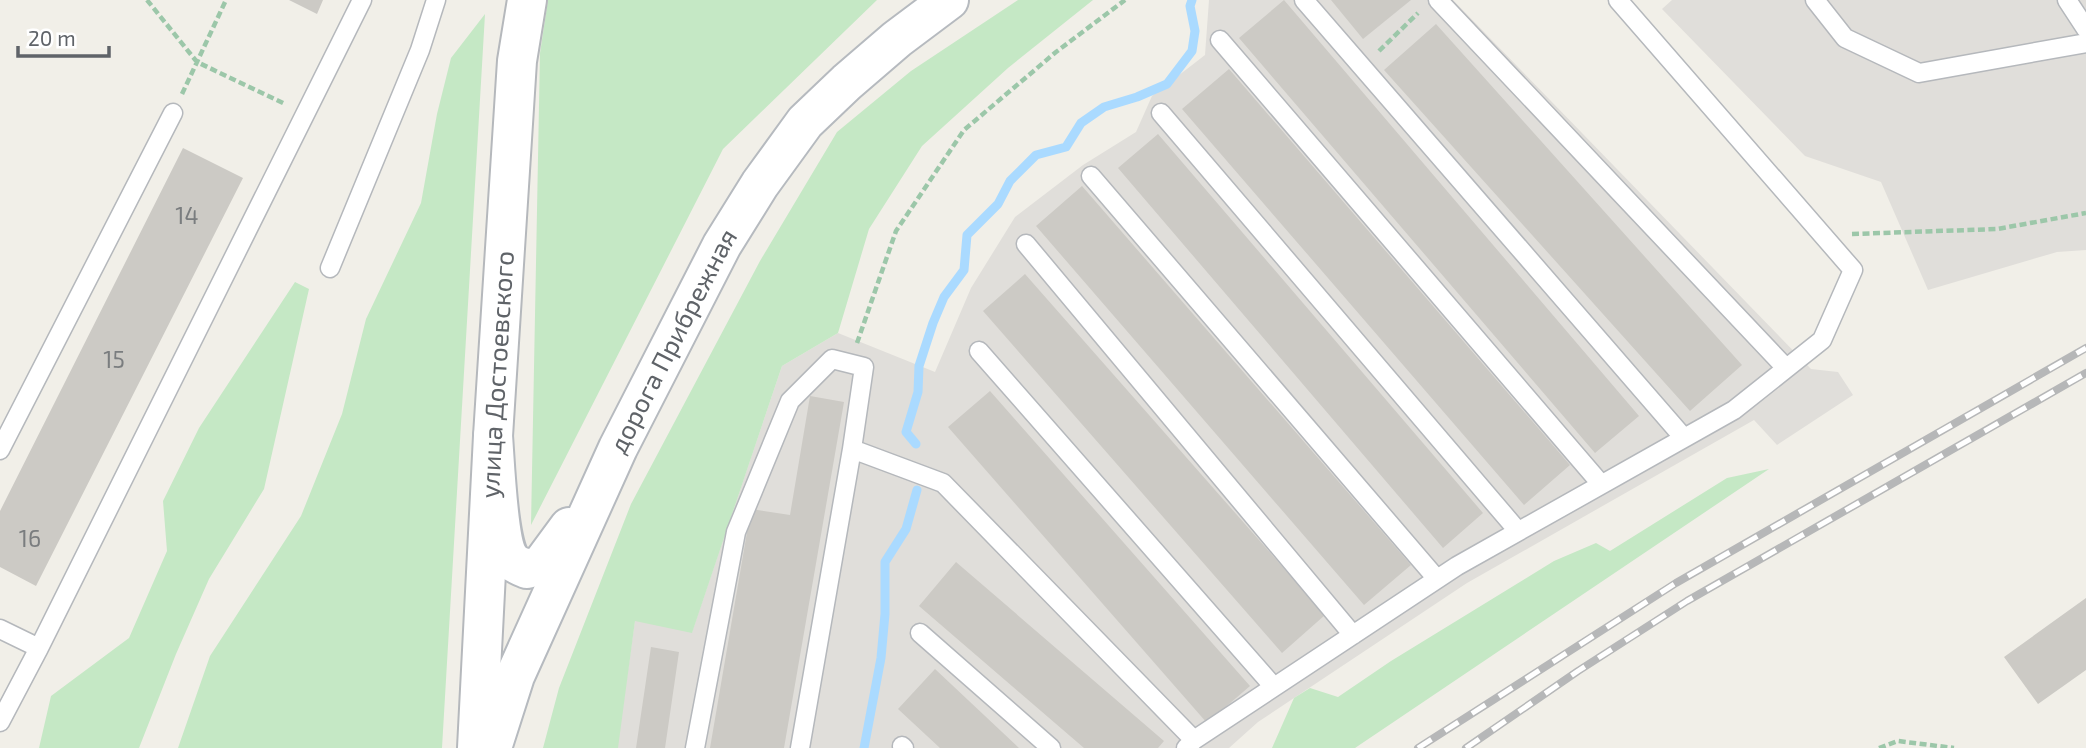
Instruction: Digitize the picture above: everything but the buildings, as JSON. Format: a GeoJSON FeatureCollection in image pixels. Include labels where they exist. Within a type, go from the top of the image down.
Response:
{"type":"FeatureCollection","features":[{"type":"Feature","properties":{"kind":"main road","name":"улица Достоевского"},"geometry":{"type":"LineString","coordinates":[[477,748],[493,436],[517,61],[527,0]]}},
{"type":"Feature","properties":{"kind":"main road","name":"дорога Прибрежная"},"geometry":{"type":"LineString","coordinates":[[492,748],[515,676],[618,448],[722,245],[805,122],[897,39],[949,0]]}},
{"type":"Feature","properties":{"kind":"main road"},"geometry":{"type":"LineString","coordinates":[[493,436],[502,532],[507,553],[513,562],[527,569],[541,565],[560,541],[618,448]]}},
{"type":"Feature","properties":{"kind":"lane"},"geometry":{"type":"LineString","coordinates":[[0,722],[362,0]]}},
{"type":"Feature","properties":{"kind":"lane"},"geometry":{"type":"LineString","coordinates":[[330,268],[420,50],[436,0]]}},
{"type":"Feature","properties":{"kind":"lane"},"geometry":{"type":"LineString","coordinates":[[1304,0],[1684,438]]}},
{"type":"Feature","properties":{"kind":"lane"},"geometry":{"type":"LineString","coordinates":[[1438,0],[1786,368]]}},
{"type":"Feature","properties":{"kind":"lane"},"geometry":{"type":"LineString","coordinates":[[852,449],[943,483],[1190,744],[1437,579],[1734,410],[1822,340],[1853,270],[1618,0]]}},
{"type":"Feature","properties":{"kind":"lane"},"geometry":{"type":"LineString","coordinates":[[1815,0],[1845,38],[1919,73],[2086,43]]}},
{"type":"Feature","properties":{"kind":"lane"},"geometry":{"type":"LineString","coordinates":[[2067,0],[2086,29]]}},
{"type":"Feature","properties":{"kind":"lane"},"geometry":{"type":"LineString","coordinates":[[1220,40],[1601,484]]}},
{"type":"Feature","properties":{"kind":"lane"},"geometry":{"type":"LineString","coordinates":[[0,450],[173,113]]}},
{"type":"Feature","properties":{"kind":"lane"},"geometry":{"type":"LineString","coordinates":[[1161,113],[1518,531]]}},
{"type":"Feature","properties":{"kind":"lane"},"geometry":{"type":"LineString","coordinates":[[1091,176],[1437,579]]}},
{"type":"Feature","properties":{"kind":"lane"},"geometry":{"type":"LineString","coordinates":[[1026,244],[1353,635]]}},
{"type":"Feature","properties":{"kind":"lane"},"geometry":{"type":"LineString","coordinates":[[979,351],[1274,687]]}},
{"type":"Feature","properties":{"kind":"lane"},"geometry":{"type":"LineString","coordinates":[[695,748],[736,532],[790,401],[832,359],[864,367],[800,748]]}},
{"type":"Feature","properties":{"kind":"lane"},"geometry":{"type":"LineString","coordinates":[[0,629],[38,648]]}},
{"type":"Feature","properties":{"kind":"lane"},"geometry":{"type":"LineString","coordinates":[[920,633],[1051,748]]}},
{"type":"Feature","properties":{"kind":"path"},"geometry":{"type":"LineString","coordinates":[[147,0],[197,62],[305,114]]}},
{"type":"Feature","properties":{"kind":"path"},"geometry":{"type":"LineString","coordinates":[[173,113],[226,0]]}},
{"type":"Feature","properties":{"kind":"path"},"geometry":{"type":"LineString","coordinates":[[850,364],[896,230],[964,130],[1056,52],[1125,0]]}},
{"type":"Feature","properties":{"kind":"path"},"geometry":{"type":"LineString","coordinates":[[1362,67],[1421,10]]}},
{"type":"Feature","properties":{"kind":"path"},"geometry":{"type":"LineString","coordinates":[[1823,235],[1997,229],[2086,213]]}},
{"type":"Feature","properties":{"kind":"path"},"geometry":{"type":"LineString","coordinates":[[1879,748],[1898,741],[1954,748]]}},
{"type":"Feature","properties":{"kind":"shaded area"},"geometry":{"type":"Polygon","coordinates":[[[1209,0],[1453,0],[1811,369],[1838,372],[1853,395],[1777,445],[1754,420],[1467,583],[1258,722],[1229,748],[617,748],[635,620],[692,632],[782,366],[838,333],[935,372],[971,288],[1015,217],[1083,165],[1136,132],[1152,96],[1205,55],[1209,0]]]}},
{"type":"Feature","properties":{"kind":"shaded area"},"geometry":{"type":"Polygon","coordinates":[[[1672,0],[2086,0],[2086,250],[2057,252],[1928,290],[1881,182],[1805,156],[1662,9],[1672,0]]]}},
{"type":"Feature","properties":{"kind":"green space"},"geometry":{"type":"Polygon","coordinates":[[[548,0],[877,0],[723,149],[531,525],[540,53],[548,0]]]}},
{"type":"Feature","properties":{"kind":"green space"},"geometry":{"type":"Polygon","coordinates":[[[1018,0],[1093,0],[1008,68],[922,146],[869,229],[838,333],[782,366],[692,633],[635,621],[618,748],[543,748],[559,688],[631,504],[760,261],[837,132],[911,71],[1018,0]]]}},
{"type":"Feature","properties":{"kind":"green space"},"geometry":{"type":"Polygon","coordinates":[[[485,14],[442,748],[178,748],[210,656],[301,516],[342,414],[366,319],[421,203],[437,114],[451,58],[485,14]]]}},
{"type":"Feature","properties":{"kind":"green space"},"geometry":{"type":"Polygon","coordinates":[[[295,282],[309,289],[264,489],[209,579],[139,748],[39,748],[51,696],[129,638],[167,551],[163,501],[199,428],[295,282]]]}},
{"type":"Feature","properties":{"kind":"green space"},"geometry":{"type":"Polygon","coordinates":[[[1769,469],[1355,748],[1272,748],[1294,698],[1310,688],[1338,697],[1391,661],[1554,561],[1596,543],[1610,551],[1727,478],[1769,469]]]}},
{"type":"Feature","properties":{"kind":"waterway"},"geometry":{"type":"LineString","coordinates":[[916,444],[906,432],[918,392],[919,366],[944,297],[964,270],[967,235],[998,204],[1010,181],[1036,155],[1066,147],[1081,123],[1104,107],[1167,84],[1192,51],[1195,31],[1190,6],[1192,0]]}},
{"type":"Feature","properties":{"kind":"waterway"},"geometry":{"type":"LineString","coordinates":[[864,748],[881,658],[885,614],[885,562],[906,529],[917,490]]}},
{"type":"Feature","properties":{"kind":"railway"},"geometry":{"type":"LineString","coordinates":[[1418,748],[1676,583],[2086,348]]}},
{"type":"Feature","properties":{"kind":"railway"},"geometry":{"type":"LineString","coordinates":[[1466,748],[1687,601],[2086,373]]}}]}
